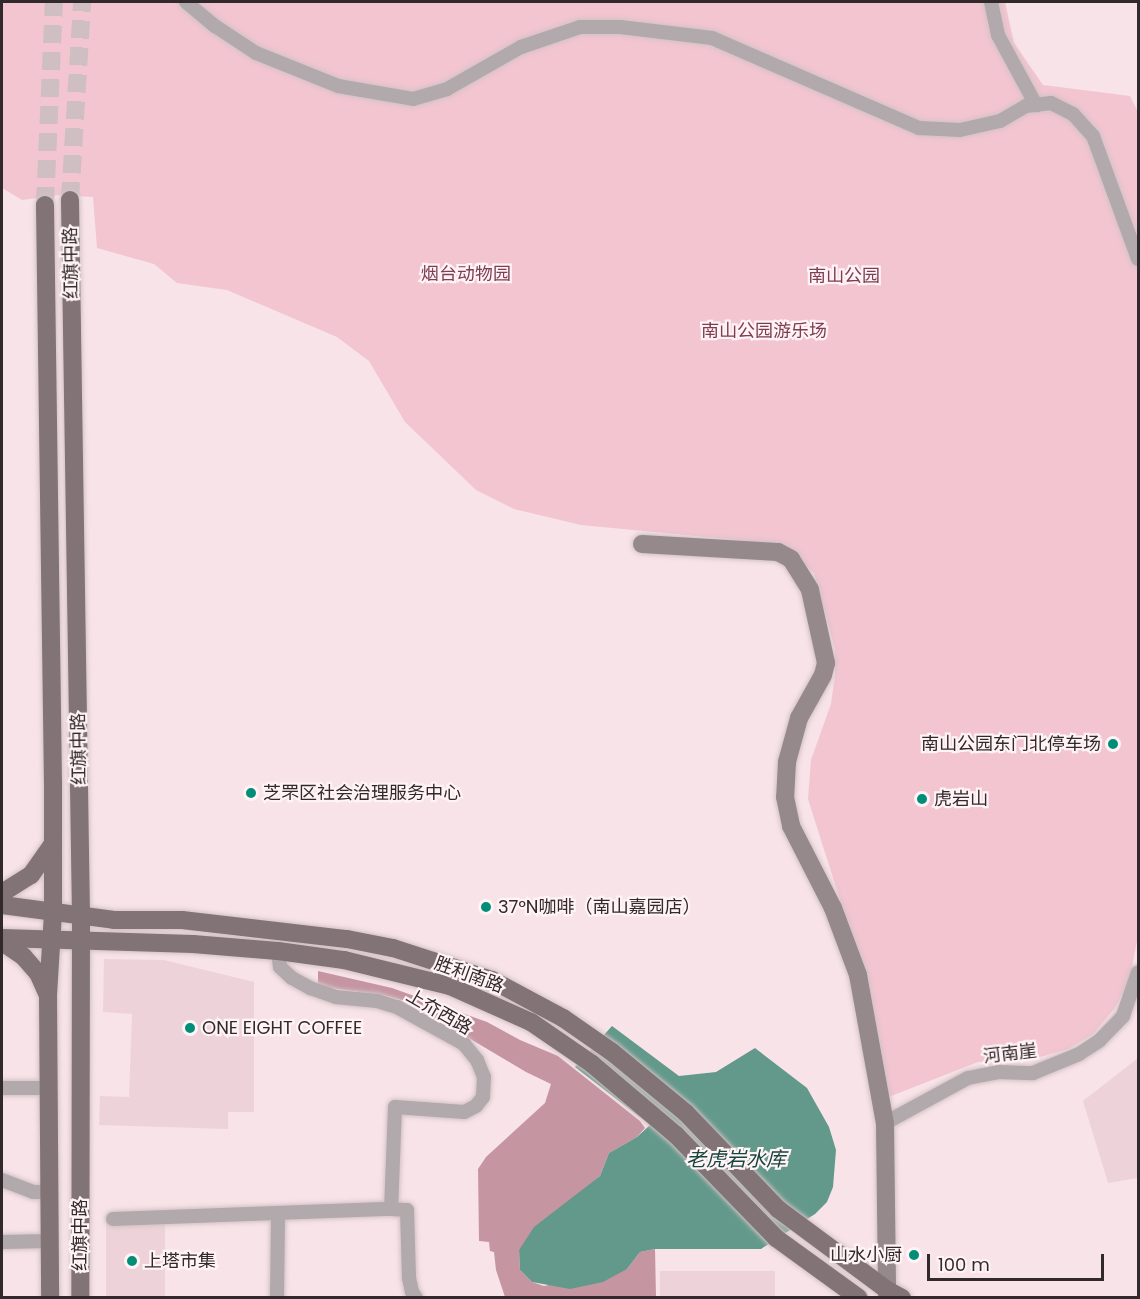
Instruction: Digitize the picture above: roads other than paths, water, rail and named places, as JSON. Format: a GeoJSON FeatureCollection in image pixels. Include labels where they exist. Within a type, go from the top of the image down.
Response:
{"type":"FeatureCollection","features":[{"type":"Feature","properties":{"kind":"main road","name":"红旗中路"},"geometry":{"type":"LineString","coordinates":[[70,200],[81,914],[80,1298]]}},
{"type":"Feature","properties":{"kind":"main road","name":"红旗中路"},"geometry":{"type":"LineString","coordinates":[[45,205],[53,844],[48,994],[50,1298]]}},
{"type":"Feature","properties":{"kind":"main road"},"geometry":{"type":"LineString","coordinates":[[2,893],[31,875],[53,844]]}},
{"type":"Feature","properties":{"kind":"main road","name":"胜利南路"},"geometry":{"type":"LineString","coordinates":[[2,905],[114,920],[182,920],[347,939],[393,948],[492,980],[563,1018],[612,1052],[686,1113],[778,1209],[887,1291]]}},
{"type":"Feature","properties":{"kind":"main road","name":"胜利南路"},"geometry":{"type":"LineString","coordinates":[[2,940],[193,944],[278,951],[344,960],[450,986],[531,1022],[592,1064],[676,1135],[776,1238],[859,1298]]}},
{"type":"Feature","properties":{"kind":"main road"},"geometry":{"type":"LineString","coordinates":[[2,940],[38,973],[48,994]]}},
{"type":"Feature","properties":{"kind":"street"},"geometry":{"type":"LineString","coordinates":[[186,2],[215,26],[256,53],[338,86],[413,99],[447,89],[520,47],[580,27],[620,27],[712,38],[919,128],[960,130],[1000,121],[1026,106],[1051,103],[1073,114],[1093,136],[1138,259]]}},
{"type":"Feature","properties":{"kind":"street"},"geometry":{"type":"LineString","coordinates":[[990,2],[998,35],[1036,105]]}},
{"type":"Feature","properties":{"kind":"street"},"geometry":{"type":"LineString","coordinates":[[642,544],[778,552],[791,559],[810,590],[826,663],[823,675],[799,718],[787,762],[785,797],[791,826],[834,908],[858,975],[885,1123],[887,1291]]}},
{"type":"Feature","properties":{"kind":"street","name":"上夼西路"},"geometry":{"type":"LineString","coordinates":[[278,951],[280,967],[292,978],[336,997],[377,1001],[397,1007],[464,1044],[477,1060],[483,1077],[483,1097],[476,1106],[464,1112],[395,1107],[392,1209]]}},
{"type":"Feature","properties":{"kind":"street","name":"河南崖"},"geometry":{"type":"LineString","coordinates":[[885,1123],[968,1078],[998,1072],[1033,1073],[1079,1054],[1099,1041],[1123,1016],[1138,972]]}},
{"type":"Feature","properties":{"kind":"street"},"geometry":{"type":"LineString","coordinates":[[2,1088],[49,1088]]}},
{"type":"Feature","properties":{"kind":"street"},"geometry":{"type":"LineString","coordinates":[[2,1180],[33,1192],[49,1192]]}},
{"type":"Feature","properties":{"kind":"street"},"geometry":{"type":"LineString","coordinates":[[113,1219],[407,1210],[409,1278],[416,1298]]}},
{"type":"Feature","properties":{"kind":"street"},"geometry":{"type":"LineString","coordinates":[[277,1298],[278,1213]]}},
{"type":"Feature","properties":{"kind":"street"},"geometry":{"type":"LineString","coordinates":[[2,1242],[50,1241]]}},
{"type":"Feature","properties":{"kind":"water","name":"老虎岩水库"},"geometry":{"type":"Polygon","coordinates":[[[612,1026],[679,1076],[716,1072],[755,1048],[807,1088],[829,1127],[836,1150],[833,1187],[827,1202],[815,1214],[761,1249],[655,1249],[640,1252],[627,1269],[603,1282],[570,1289],[532,1282],[520,1270],[519,1250],[534,1227],[600,1176],[609,1153],[637,1137],[650,1125],[575,1067],[612,1026]]]}},
{"type":"Feature","properties":{"kind":"tunnel"},"geometry":{"type":"LineString","coordinates":[[45,205],[54,2]]}},
{"type":"Feature","properties":{"kind":"tunnel"},"geometry":{"type":"LineString","coordinates":[[70,200],[82,2]]}},
{"type":"Feature","properties":{"kind":"place","name":"南山公园东门北停车场"},"geometry":{"type":"Point","coordinates":[1113,744]}},
{"type":"Feature","properties":{"kind":"place","name":"芝罘区社会治理服务中心"},"geometry":{"type":"Point","coordinates":[251,793]}},
{"type":"Feature","properties":{"kind":"place","name":"虎岩山"},"geometry":{"type":"Point","coordinates":[922,799]}},
{"type":"Feature","properties":{"kind":"place","name":"37°N咖啡（南山嘉园店）"},"geometry":{"type":"Point","coordinates":[486,907]}},
{"type":"Feature","properties":{"kind":"place","name":"ONE EIGHT COFFEE"},"geometry":{"type":"Point","coordinates":[190,1028]}},
{"type":"Feature","properties":{"kind":"place","name":"山水小厨"},"geometry":{"type":"Point","coordinates":[914,1255]}},
{"type":"Feature","properties":{"kind":"place","name":"上塔市集"},"geometry":{"type":"Point","coordinates":[132,1261]}},
{"type":"Feature","properties":{"kind":"park label","name":"烟台动物园"},"geometry":{"type":"Point","coordinates":[466,274]}},
{"type":"Feature","properties":{"kind":"park label","name":"南山公园"},"geometry":{"type":"Point","coordinates":[844,276]}},
{"type":"Feature","properties":{"kind":"park label","name":"南山公园游乐场"},"geometry":{"type":"Point","coordinates":[764,331]}}]}
